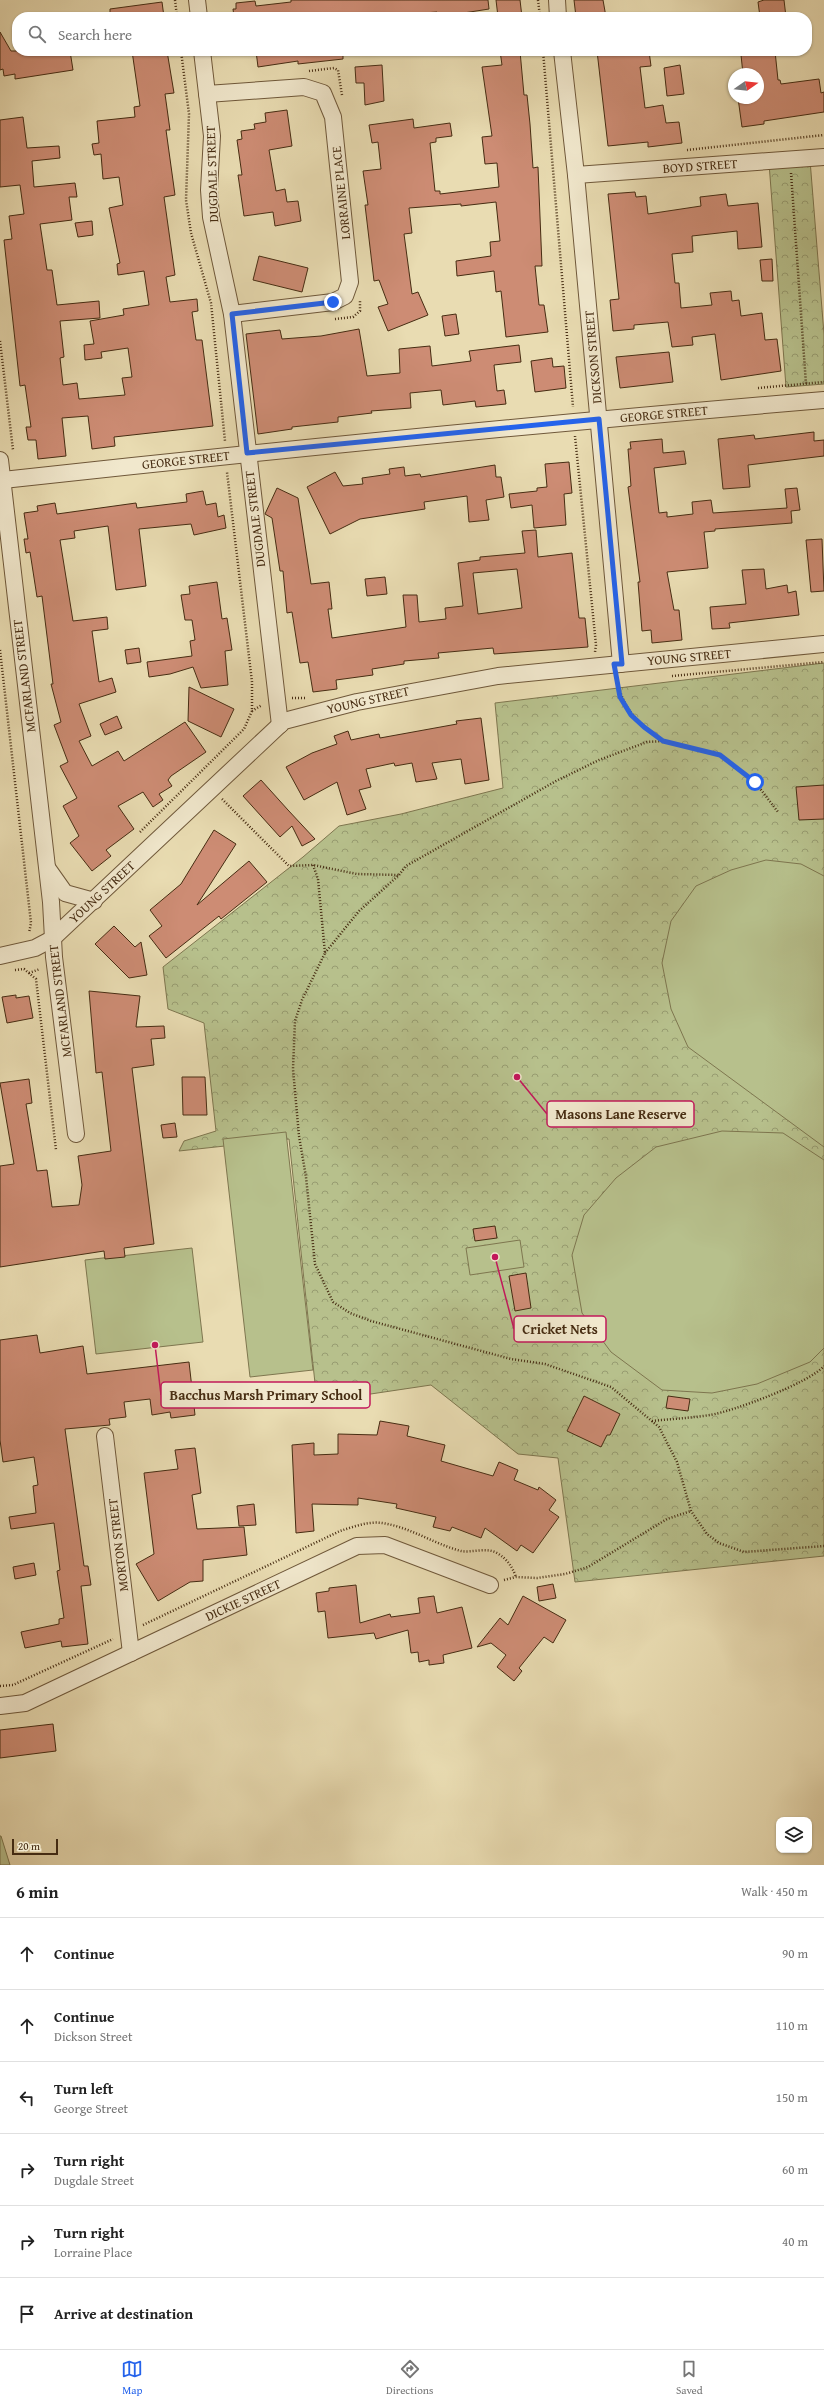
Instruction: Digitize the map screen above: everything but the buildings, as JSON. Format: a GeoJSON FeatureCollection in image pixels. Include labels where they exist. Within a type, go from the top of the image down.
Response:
{"type":"FeatureCollection","features":[{"type":"Feature","properties":{"kind":"street"},"geometry":{"type":"LineString","coordinates":[[197,0],[198,12]]}},
{"type":"Feature","properties":{"kind":"street"},"geometry":{"type":"LineString","coordinates":[[557,0],[558,12]]}},
{"type":"Feature","properties":{"kind":"street","name":"DUGDALE STREET"},"geometry":{"type":"LineString","coordinates":[[203,56],[212,136],[209,190],[211,217],[232,314],[247,453],[280,725]]}},
{"type":"Feature","properties":{"kind":"street","name":"DICKSON STREET"},"geometry":{"type":"LineString","coordinates":[[563,56],[576,175],[599,419],[618,664]]}},
{"type":"Feature","properties":{"kind":"street","name":"LORRAINE PLACE"},"geometry":{"type":"LineString","coordinates":[[207,94],[304,87],[323,93],[333,116],[350,282],[345,296],[333,302],[232,314]]}},
{"type":"Feature","properties":{"kind":"street","name":"BOYD STREET"},"geometry":{"type":"LineString","coordinates":[[576,175],[824,157]]}},
{"type":"Feature","properties":{"kind":"street","name":"GEORGE STREET"},"geometry":{"type":"LineString","coordinates":[[2,480],[247,453],[599,419],[824,400]]}},
{"type":"Feature","properties":{"kind":"street","name":"MCFARLAND STREET"},"geometry":{"type":"LineString","coordinates":[[7,458],[2,480],[4,531],[47,868],[52,939],[76,1134]]}},
{"type":"Feature","properties":{"kind":"street","name":"YOUNG STREET"},"geometry":{"type":"LineString","coordinates":[[0,956],[35,948],[52,939],[284,721],[357,702],[426,687],[498,676],[824,644]]}},
{"type":"Feature","properties":{"kind":"street","name":"MCFARLAND STREET"},"geometry":{"type":"LineString","coordinates":[[47,868],[65,893],[94,901]]}},
{"type":"Feature","properties":{"kind":"street","name":"MORTON STREET"},"geometry":{"type":"LineString","coordinates":[[104,1436],[131,1653]]}},
{"type":"Feature","properties":{"kind":"street","name":"DICKIE STREET"},"geometry":{"type":"LineString","coordinates":[[0,1706],[25,1703],[357,1546],[385,1545],[490,1585]]}},
{"type":"Feature","properties":{"kind":"path"},"geometry":{"type":"LineString","coordinates":[[175,0],[176,12]]}},
{"type":"Feature","properties":{"kind":"path"},"geometry":{"type":"LineString","coordinates":[[538,0],[539,12]]}},
{"type":"Feature","properties":{"kind":"path"},"geometry":{"type":"LineString","coordinates":[[182,56],[189,114],[186,200],[191,233],[211,304],[226,442],[218,443]]}},
{"type":"Feature","properties":{"kind":"path"},"geometry":{"type":"LineString","coordinates":[[543,56],[573,407],[566,408]]}},
{"type":"Feature","properties":{"kind":"path"},"geometry":{"type":"LineString","coordinates":[[305,72],[334,68],[338,70],[342,98]]}},
{"type":"Feature","properties":{"kind":"path"},"geometry":{"type":"LineString","coordinates":[[685,150],[824,135]]}},
{"type":"Feature","properties":{"kind":"path"},"geometry":{"type":"LineString","coordinates":[[791,169],[806,384]]}},
{"type":"Feature","properties":{"kind":"path"},"geometry":{"type":"LineString","coordinates":[[330,319],[353,317],[360,311],[360,296]]}},
{"type":"Feature","properties":{"kind":"path"},"geometry":{"type":"LineString","coordinates":[[0,341],[7,458]]}},
{"type":"Feature","properties":{"kind":"path"},"geometry":{"type":"LineString","coordinates":[[752,389],[824,382]]}},
{"type":"Feature","properties":{"kind":"path"},"geometry":{"type":"LineString","coordinates":[[567,438],[575,438],[596,645],[595,652],[587,652]]}},
{"type":"Feature","properties":{"kind":"path"},"geometry":{"type":"LineString","coordinates":[[138,835],[244,729],[252,711],[252,682],[227,472]]}},
{"type":"Feature","properties":{"kind":"path"},"geometry":{"type":"LineString","coordinates":[[0,650],[31,923],[30,932],[26,935]]}},
{"type":"Feature","properties":{"kind":"path"},"geometry":{"type":"LineString","coordinates":[[618,664],[620,697],[631,715],[663,741]]}},
{"type":"Feature","properties":{"kind":"path"},"geometry":{"type":"LineString","coordinates":[[286,694],[291,698],[314,697]]}},
{"type":"Feature","properties":{"kind":"path"},"geometry":{"type":"LineString","coordinates":[[778,812],[755,782],[720,755],[663,741],[647,742],[599,760],[556,781],[406,866],[399,876],[359,911],[325,953],[302,1000],[295,1021],[293,1070],[299,1136],[306,1176],[315,1264],[333,1302],[350,1313],[371,1321],[511,1359],[545,1364],[611,1387],[659,1427],[670,1445],[691,1511],[713,1538],[744,1552],[824,1546]]}},
{"type":"Feature","properties":{"kind":"path"},"geometry":{"type":"LineString","coordinates":[[223,794],[220,797],[289,866],[313,865],[358,874],[399,876]]}},
{"type":"Feature","properties":{"kind":"path"},"geometry":{"type":"LineString","coordinates":[[313,865],[318,879],[325,953]]}},
{"type":"Feature","properties":{"kind":"path"},"geometry":{"type":"LineString","coordinates":[[13,970],[24,969],[36,979],[56,1150]]}},
{"type":"Feature","properties":{"kind":"path"},"geometry":{"type":"LineString","coordinates":[[651,1421],[711,1414],[771,1395],[817,1374],[824,1366]]}},
{"type":"Feature","properties":{"kind":"path"},"geometry":{"type":"LineString","coordinates":[[490,1585],[516,1577],[544,1577],[588,1567],[667,1519],[691,1511]]}},
{"type":"Feature","properties":{"kind":"green space"},"geometry":{"type":"Polygon","coordinates":[[[810,160],[824,334],[824,384],[786,387],[769,163],[810,160]]]}},
{"type":"Feature","properties":{"kind":"green space"},"geometry":{"type":"Polygon","coordinates":[[[824,663],[824,1556],[575,1582],[558,1458],[518,1454],[431,1385],[317,1402],[289,1139],[179,1151],[184,1141],[216,1131],[204,1023],[168,1009],[163,967],[303,857],[339,826],[401,814],[503,788],[495,703],[824,663]]]}},
{"type":"Feature","properties":{"kind":"green space"},"geometry":{"type":"Polygon","coordinates":[[[766,860],[801,864],[824,876],[824,1147],[688,1047],[671,1009],[662,963],[671,921],[696,886],[731,870],[766,860]]]}},
{"type":"Feature","properties":{"kind":"green space"},"geometry":{"type":"Polygon","coordinates":[[[722,1131],[783,1133],[824,1160],[824,1348],[810,1362],[757,1384],[712,1393],[662,1390],[611,1352],[582,1313],[572,1255],[584,1215],[616,1178],[656,1147],[722,1131]]]}},
{"type":"Feature","properties":{"kind":"green space"},"geometry":{"type":"Polygon","coordinates":[[[286,1132],[313,1370],[250,1377],[223,1139],[286,1132]]]}},
{"type":"Feature","properties":{"kind":"green space"},"geometry":{"type":"Polygon","coordinates":[[[520,1240],[524,1267],[470,1275],[466,1248],[520,1240]]]}},
{"type":"Feature","properties":{"kind":"green space"},"geometry":{"type":"Polygon","coordinates":[[[192,1248],[203,1342],[96,1354],[85,1260],[192,1248]]]}},
{"type":"Feature","properties":{"kind":"green space"},"geometry":{"type":"Polygon","coordinates":[[[1,1836],[10,1865],[0,1865],[1,1836]]]}},
{"type":"Feature","properties":{"kind":"place","name":"Masons Lane Reserve"},"geometry":{"type":"Point","coordinates":[517,1077]}},
{"type":"Feature","properties":{"kind":"place","name":"Cricket Nets"},"geometry":{"type":"Point","coordinates":[495,1257]}},
{"type":"Feature","properties":{"kind":"place","name":"Bacchus Marsh Primary School"},"geometry":{"type":"Point","coordinates":[155,1345]}},
{"type":"Feature","properties":{"kind":"route"},"geometry":{"type":"LineString","coordinates":[[333,302],[232,314],[247,453],[599,419],[622,664],[614,664],[620,697],[631,715],[663,741],[720,755],[730,761],[755,782]]}}]}
